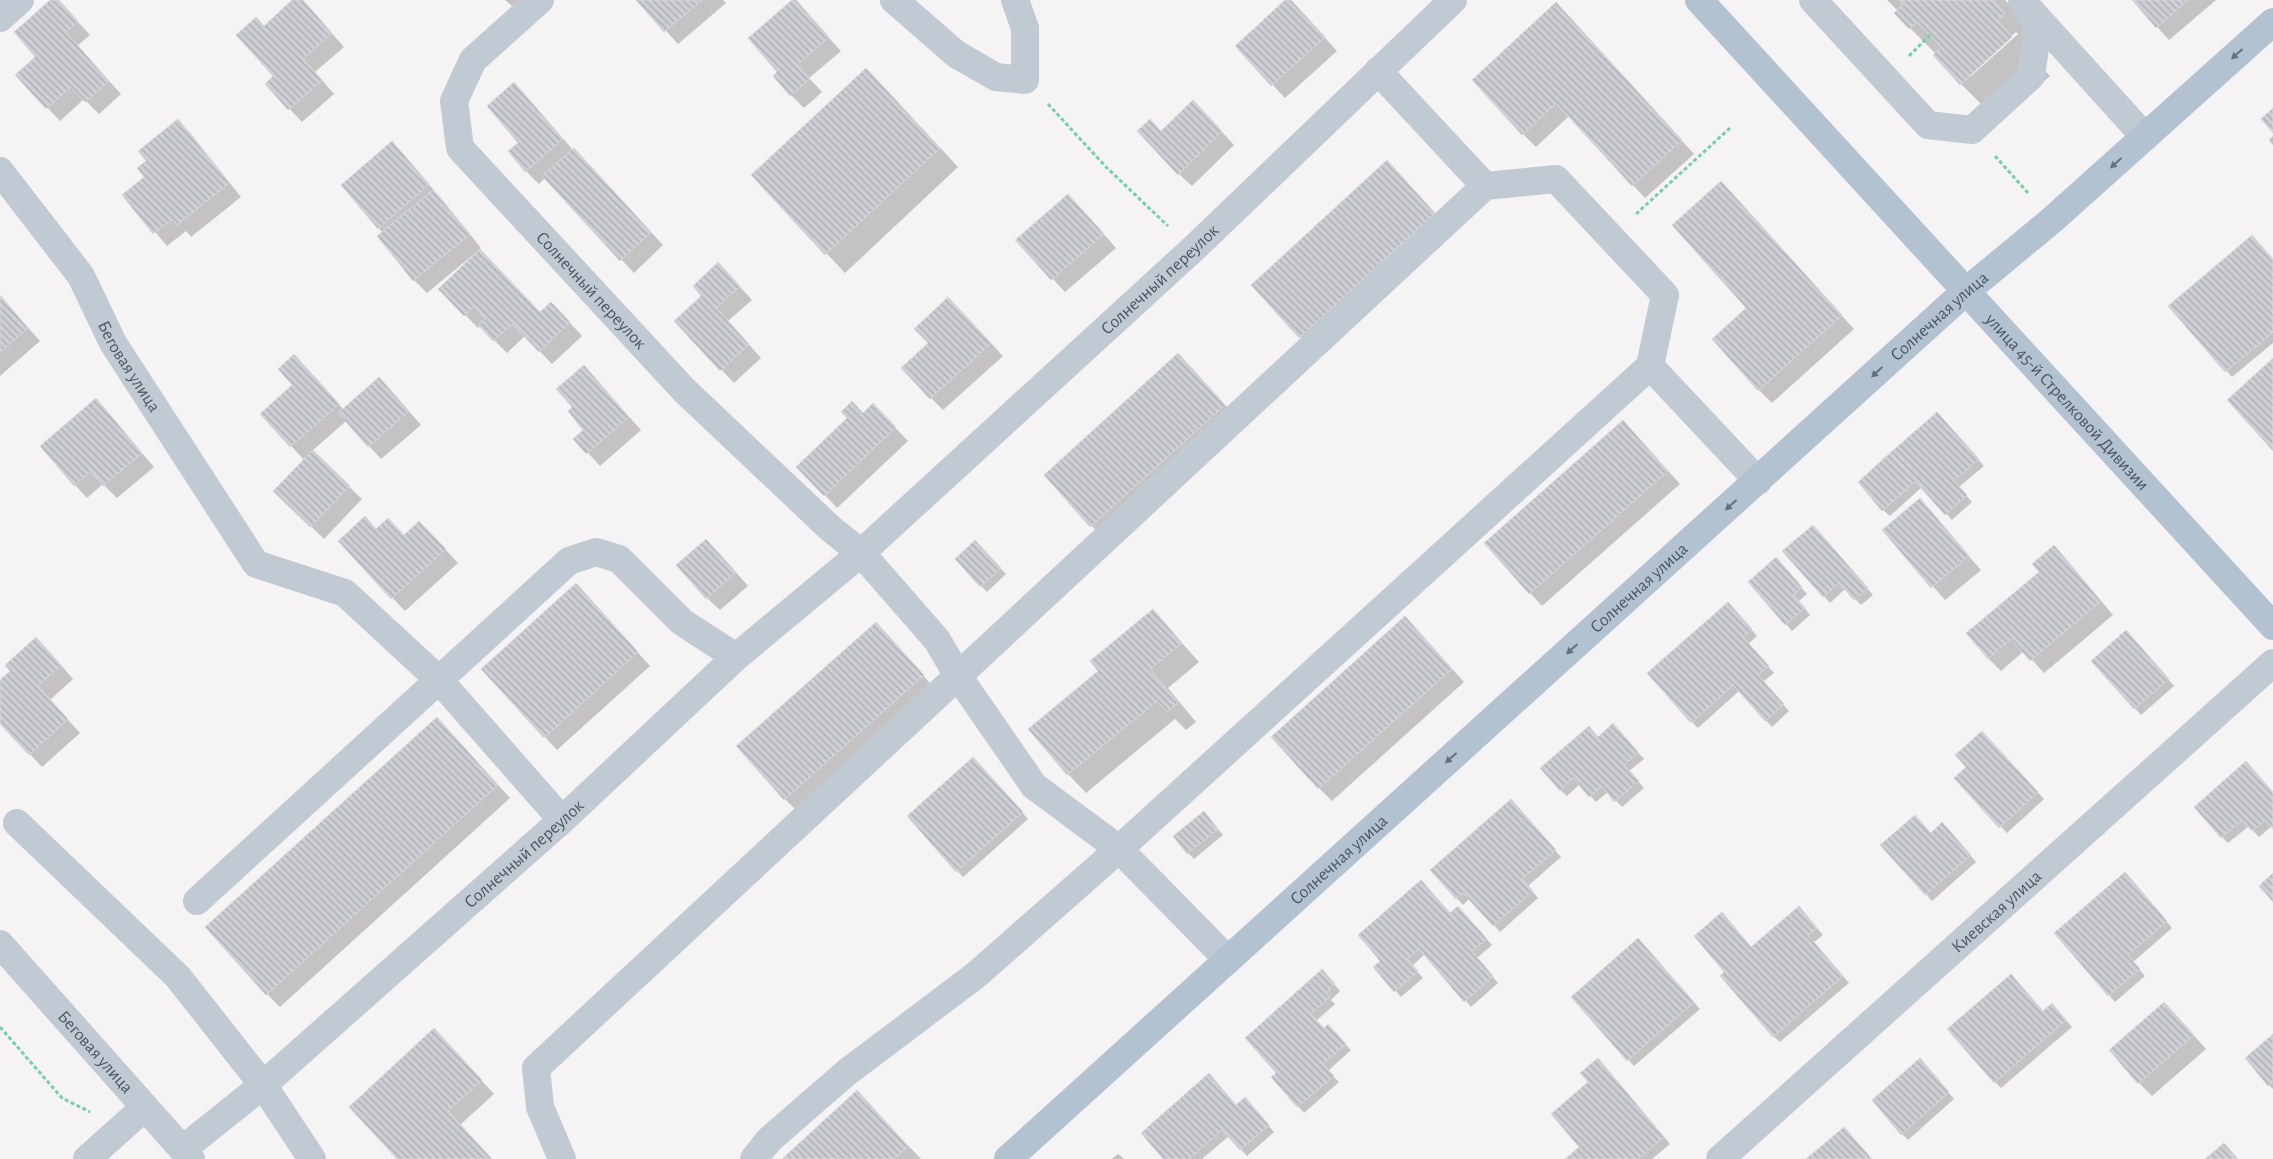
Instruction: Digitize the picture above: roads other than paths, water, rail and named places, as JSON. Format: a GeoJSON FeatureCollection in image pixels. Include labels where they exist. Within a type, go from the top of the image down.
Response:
{"type":"FeatureCollection","features":[{"type":"Feature","properties":{"kind":"main road","name":"улица 45-й Стрелковой Дивизии"},"geometry":{"type":"LineString","coordinates":[[1698,0],[2273,626]]}},
{"type":"Feature","properties":{"kind":"main road","name":"Солнечная улица"},"geometry":{"type":"LineString","coordinates":[[1008,1159],[1965,292],[2052,220],[2273,22]]}},
{"type":"Feature","properties":{"kind":"street"},"geometry":{"type":"LineString","coordinates":[[0,18],[20,0]]}},
{"type":"Feature","properties":{"kind":"street","name":"Солнечный переулок"},"geometry":{"type":"LineString","coordinates":[[540,0],[473,60],[454,101],[460,148],[684,390],[831,529],[860,553]]}},
{"type":"Feature","properties":{"kind":"street"},"geometry":{"type":"LineString","coordinates":[[894,0],[956,54],[996,77],[1025,80],[1024,28],[1015,0]]}},
{"type":"Feature","properties":{"kind":"street","name":"Солнечный переулок"},"geometry":{"type":"LineString","coordinates":[[187,1154],[562,820],[736,657],[860,553],[1192,250],[1453,0]]}},
{"type":"Feature","properties":{"kind":"street"},"geometry":{"type":"LineString","coordinates":[[1814,0],[1928,125],[1972,130],[2032,76],[2038,26],[2022,0]]}},
{"type":"Feature","properties":{"kind":"street"},"geometry":{"type":"LineString","coordinates":[[2022,0],[2145,136]]}},
{"type":"Feature","properties":{"kind":"street"},"geometry":{"type":"LineString","coordinates":[[1378,71],[1485,186]]}},
{"type":"Feature","properties":{"kind":"street","name":"Беговая улица"},"geometry":{"type":"LineString","coordinates":[[0,171],[81,276],[113,344],[256,564],[345,593],[439,680]]}},
{"type":"Feature","properties":{"kind":"street"},"geometry":{"type":"LineString","coordinates":[[562,1159],[540,1106],[536,1068],[1485,186],[1556,179],[1609,238],[1665,295],[1650,366],[1119,848],[976,974],[846,1073],[768,1140],[754,1159]]}},
{"type":"Feature","properties":{"kind":"street"},"geometry":{"type":"LineString","coordinates":[[1650,366],[1758,481]]}},
{"type":"Feature","properties":{"kind":"street"},"geometry":{"type":"LineString","coordinates":[[197,901],[568,561],[596,552],[619,559],[682,622],[736,657]]}},
{"type":"Feature","properties":{"kind":"street"},"geometry":{"type":"LineString","coordinates":[[860,553],[937,640],[958,676],[1034,786],[1119,848],[1228,960]]}},
{"type":"Feature","properties":{"kind":"street","name":"Киевская улица"},"geometry":{"type":"LineString","coordinates":[[1720,1159],[2273,663]]}},
{"type":"Feature","properties":{"kind":"street"},"geometry":{"type":"LineString","coordinates":[[439,680],[562,820]]}},
{"type":"Feature","properties":{"kind":"street"},"geometry":{"type":"LineString","coordinates":[[17,823],[178,977],[263,1085],[312,1159]]}},
{"type":"Feature","properties":{"kind":"street","name":"Беговая улица"},"geometry":{"type":"LineString","coordinates":[[5,960],[145,1107],[187,1154]]}},
{"type":"Feature","properties":{"kind":"street"},"geometry":{"type":"LineString","coordinates":[[87,1159],[145,1107]]}}]}
